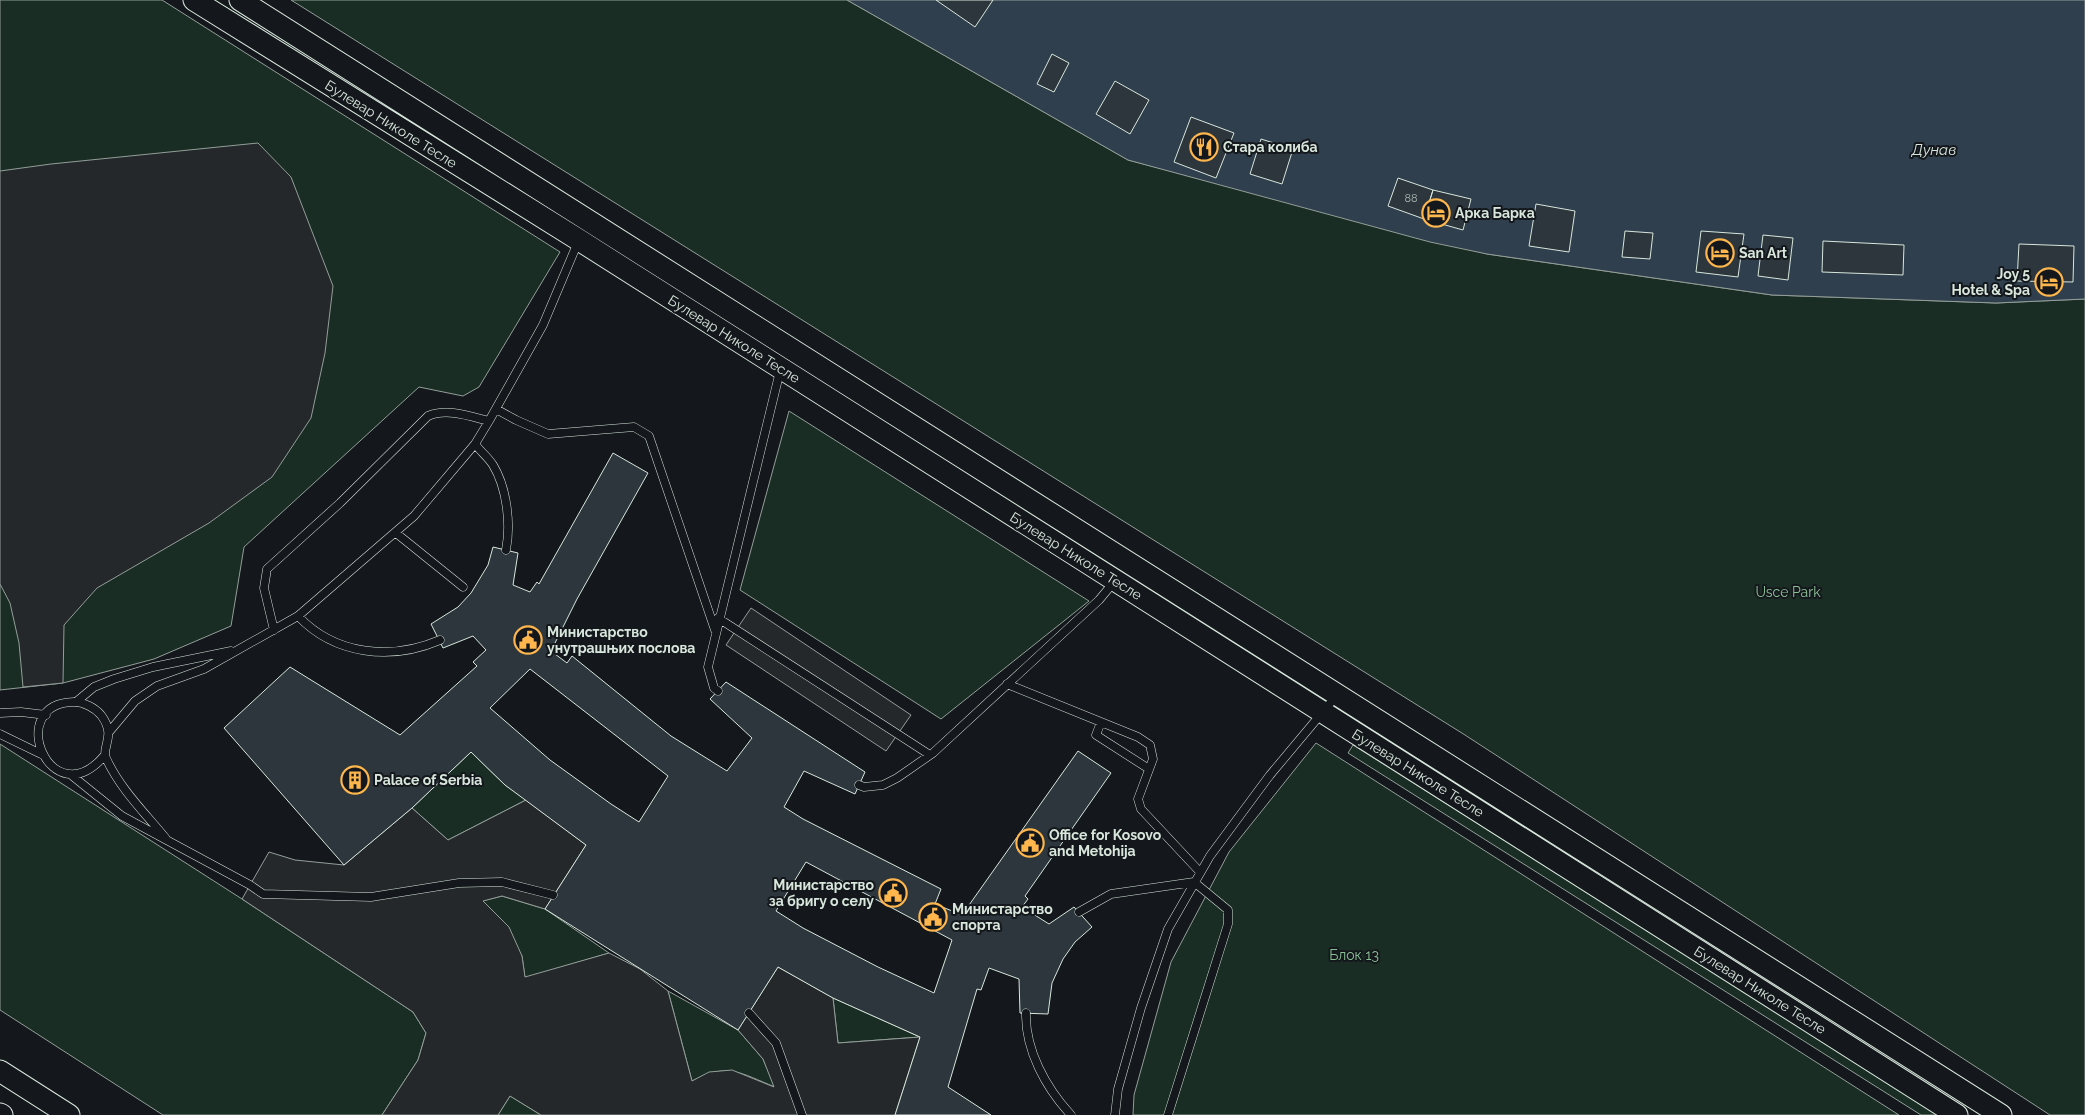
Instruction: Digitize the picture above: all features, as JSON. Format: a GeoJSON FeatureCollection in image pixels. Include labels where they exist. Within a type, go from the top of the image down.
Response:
{"type":"FeatureCollection","features":[{"type":"Feature","properties":{"kind":"main road","name":"Булевар Николе Тесле"},"geometry":{"type":"LineString","coordinates":[[194,0],[332,73],[787,359],[1122,572],[1322,712],[1957,1115]]}},
{"type":"Feature","properties":{"kind":"main road","name":"Булевар Николе Тесле"},"geometry":{"type":"LineString","coordinates":[[240,0],[332,73]]}},
{"type":"Feature","properties":{"kind":"main road","name":"Булевар Николе Тесле"},"geometry":{"type":"LineString","coordinates":[[1122,572],[1337,694],[2001,1115]]}},
{"type":"Feature","properties":{"kind":"main road"},"geometry":{"type":"LineString","coordinates":[[0,1071],[69,1115]]}},
{"type":"Feature","properties":{"kind":"lane"},"geometry":{"type":"LineString","coordinates":[[70,774],[90,769],[105,755],[109,732],[136,701],[157,686],[204,669],[298,616],[414,516],[475,444],[489,421],[543,325],[583,230]]}},
{"type":"Feature","properties":{"kind":"lane"},"geometry":{"type":"LineString","coordinates":[[718,691],[714,688],[708,667],[715,630],[787,359]]}},
{"type":"Feature","properties":{"kind":"lane"},"geometry":{"type":"LineString","coordinates":[[496,409],[548,434],[634,427],[650,436],[715,630]]}},
{"type":"Feature","properties":{"kind":"lane"},"geometry":{"type":"LineString","coordinates":[[274,630],[264,588],[267,569],[340,503],[428,416],[438,412],[448,412],[489,421]]}},
{"type":"Feature","properties":{"kind":"lane"},"geometry":{"type":"LineString","coordinates":[[475,444],[493,465],[503,492],[508,517],[506,550]]}},
{"type":"Feature","properties":{"kind":"lane"},"geometry":{"type":"LineString","coordinates":[[396,532],[463,587]]}},
{"type":"Feature","properties":{"kind":"lane"},"geometry":{"type":"LineString","coordinates":[[859,785],[864,787],[883,785],[897,778],[930,755],[1099,600],[1122,572]]}},
{"type":"Feature","properties":{"kind":"lane"},"geometry":{"type":"LineString","coordinates":[[298,616],[318,634],[357,650],[395,652],[420,648],[440,640]]}},
{"type":"Feature","properties":{"kind":"lane"},"geometry":{"type":"LineString","coordinates":[[718,618],[930,755]]}},
{"type":"Feature","properties":{"kind":"lane"},"geometry":{"type":"LineString","coordinates":[[76,702],[94,687],[114,679],[152,667],[238,650]]}},
{"type":"Feature","properties":{"kind":"lane"},"geometry":{"type":"LineString","coordinates":[[1007,684],[1101,722],[1150,745],[1153,759],[1138,799],[1140,809],[1200,872]]}},
{"type":"Feature","properties":{"kind":"lane"},"geometry":{"type":"LineString","coordinates":[[1115,1115],[1118,1089],[1141,1008],[1168,929],[1210,856],[1270,775],[1337,694]]}},
{"type":"Feature","properties":{"kind":"lane"},"geometry":{"type":"LineString","coordinates":[[109,732],[100,715],[89,706],[76,702],[62,704],[46,715],[38,730],[38,742],[41,754],[49,764],[60,771],[70,774],[122,816],[250,885],[262,894],[371,897],[459,883],[502,882],[553,895]]}},
{"type":"Feature","properties":{"kind":"lane"},"geometry":{"type":"LineString","coordinates":[[0,713],[22,712],[46,715]]}},
{"type":"Feature","properties":{"kind":"lane"},"geometry":{"type":"LineString","coordinates":[[1101,722],[1096,735],[1149,769]]}},
{"type":"Feature","properties":{"kind":"lane"},"geometry":{"type":"LineString","coordinates":[[0,734],[41,754]]}},
{"type":"Feature","properties":{"kind":"lane"},"geometry":{"type":"LineString","coordinates":[[105,755],[118,779],[169,841]]}},
{"type":"Feature","properties":{"kind":"lane"},"geometry":{"type":"LineString","coordinates":[[1079,912],[1111,894],[1194,882],[1228,910],[1228,924],[1168,1115]]}},
{"type":"Feature","properties":{"kind":"lane"},"geometry":{"type":"LineString","coordinates":[[749,1013],[776,1043],[802,1115]]}},
{"type":"Feature","properties":{"kind":"lane"},"geometry":{"type":"LineString","coordinates":[[1026,1013],[1033,1056],[1058,1100],[1071,1115]]}},
{"type":"Feature","properties":{"kind":"green space"},"geometry":{"type":"Polygon","coordinates":[[[0,0],[162,0],[560,252],[479,387],[463,396],[419,387],[244,547],[231,626],[154,659],[63,683],[0,690],[0,0]]]}},
{"type":"Feature","properties":{"kind":"green space","name":"Usce Park"},"geometry":{"type":"Polygon","coordinates":[[[291,0],[847,0],[1128,160],[1487,254],[1772,295],[1996,303],[2085,299],[2085,1115],[2050,1115],[1465,735],[291,0]]]}},
{"type":"Feature","properties":{"kind":"green space"},"geometry":{"type":"Polygon","coordinates":[[[789,411],[1089,601],[941,719],[740,590],[789,411]]]}},
{"type":"Feature","properties":{"kind":"green space","name":"Блок 13"},"geometry":{"type":"Polygon","coordinates":[[[1316,743],[1899,1115],[1133,1115],[1134,1095],[1171,962],[1229,852],[1316,743]]]}},
{"type":"Feature","properties":{"kind":"green space"},"geometry":{"type":"Polygon","coordinates":[[[0,744],[242,899],[413,1012],[426,1033],[418,1060],[382,1115],[163,1115],[0,1010],[0,744]]]}},
{"type":"Feature","properties":{"kind":"green space"},"geometry":{"type":"Polygon","coordinates":[[[1353,745],[1940,1115],[1921,1115],[1348,753],[1353,745]]]}},
{"type":"Feature","properties":{"kind":"green space"},"geometry":{"type":"Polygon","coordinates":[[[471,752],[505,785],[526,800],[448,840],[412,808],[471,752]]]}},
{"type":"Feature","properties":{"kind":"green space"},"geometry":{"type":"Polygon","coordinates":[[[502,896],[545,909],[609,953],[525,978],[522,956],[482,901],[502,896]]]}},
{"type":"Feature","properties":{"kind":"green space"},"geometry":{"type":"Polygon","coordinates":[[[668,991],[738,1030],[763,1059],[775,1087],[743,1074],[725,1071],[704,1075],[692,1081],[668,991]]]}},
{"type":"Feature","properties":{"kind":"green space"},"geometry":{"type":"Polygon","coordinates":[[[833,998],[920,1037],[838,1043],[833,998]]]}},
{"type":"Feature","properties":{"kind":"green space"},"geometry":{"type":"Polygon","coordinates":[[[510,1096],[541,1115],[498,1115],[510,1096]]]}},
{"type":"Feature","properties":{"kind":"shaded area"},"geometry":{"type":"Polygon","coordinates":[[[258,143],[291,177],[333,286],[325,353],[311,418],[272,477],[209,523],[97,588],[64,625],[63,683],[23,687],[19,643],[10,603],[0,584],[0,171],[258,143]]]}},
{"type":"Feature","properties":{"kind":"shaded area"},"geometry":{"type":"Polygon","coordinates":[[[751,608],[911,715],[886,751],[726,645],[751,608]]]}},
{"type":"Feature","properties":{"kind":"shaded area"},"geometry":{"type":"Polygon","coordinates":[[[526,800],[586,845],[545,909],[502,896],[483,901],[509,927],[522,956],[525,977],[609,953],[640,969],[668,991],[692,1081],[709,1072],[732,1070],[774,1087],[763,1059],[738,1030],[778,967],[833,998],[838,1043],[920,1037],[895,1115],[541,1115],[510,1096],[498,1115],[382,1115],[418,1060],[426,1033],[413,1012],[242,899],[269,852],[295,860],[344,865],[412,808],[448,840],[526,800]]]}},
{"type":"Feature","properties":{"kind":"water","name":"Дунав"},"geometry":{"type":"Polygon","coordinates":[[[847,0],[2085,0],[2085,299],[1996,303],[1772,295],[1487,254],[1430,242],[1128,160],[847,0]]]}},
{"type":"Feature","properties":{"kind":"building"},"geometry":{"type":"Polygon","coordinates":[[[936,0],[993,0],[975,27],[936,0]]]}},
{"type":"Feature","properties":{"kind":"building"},"geometry":{"type":"Polygon","coordinates":[[[1052,54],[1069,63],[1054,92],[1037,84],[1052,54]]]}},
{"type":"Feature","properties":{"kind":"building"},"geometry":{"type":"Polygon","coordinates":[[[1115,81],[1149,100],[1130,134],[1096,114],[1115,81]]]}},
{"type":"Feature","properties":{"kind":"building","name":"Стара колиба"},"geometry":{"type":"Polygon","coordinates":[[[1191,117],[1234,133],[1216,178],[1174,162],[1191,117]]]}},
{"type":"Feature","properties":{"kind":"building"},"geometry":{"type":"Polygon","coordinates":[[[1261,139],[1293,149],[1282,184],[1250,174],[1261,139]]]}},
{"type":"Feature","properties":{"kind":"building"},"geometry":{"type":"Polygon","coordinates":[[[1398,178],[1433,190],[1424,219],[1388,206],[1398,178]]]}},
{"type":"Feature","properties":{"kind":"building"},"geometry":{"type":"Polygon","coordinates":[[[1433,190],[1471,199],[1463,230],[1424,219],[1433,190]]]}},
{"type":"Feature","properties":{"kind":"building"},"geometry":{"type":"Polygon","coordinates":[[[1536,204],[1575,211],[1569,252],[1529,246],[1536,204]]]}},
{"type":"Feature","properties":{"kind":"building"},"geometry":{"type":"Polygon","coordinates":[[[1625,231],[1653,233],[1650,259],[1622,257],[1625,231]]]}},
{"type":"Feature","properties":{"kind":"building","name":"San Art"},"geometry":{"type":"Polygon","coordinates":[[[1701,231],[1744,234],[1738,277],[1696,272],[1701,231]]]}},
{"type":"Feature","properties":{"kind":"building"},"geometry":{"type":"Polygon","coordinates":[[[1763,235],[1793,238],[1788,280],[1758,276],[1763,235]]]}},
{"type":"Feature","properties":{"kind":"building"},"geometry":{"type":"Polygon","coordinates":[[[1823,241],[1904,245],[1903,275],[1822,272],[1823,241]]]}},
{"type":"Feature","properties":{"kind":"building"},"geometry":{"type":"Polygon","coordinates":[[[2019,244],[2074,246],[2073,282],[2017,281],[2019,244]]]}},
{"type":"Feature","properties":{"kind":"building","name":"Palace of Serbia"},"geometry":{"type":"Polygon","coordinates":[[[613,453],[648,473],[577,599],[551,651],[567,663],[572,656],[671,736],[727,771],[752,738],[710,699],[726,682],[865,772],[855,794],[804,771],[784,807],[803,819],[941,889],[935,904],[962,915],[1078,751],[1111,773],[1025,896],[1028,899],[1022,907],[1049,924],[1074,907],[1092,927],[1075,942],[1063,959],[1052,983],[1048,1014],[1020,1013],[1019,979],[989,968],[981,990],[977,989],[948,1087],[991,1115],[895,1115],[920,1037],[833,998],[778,967],[738,1030],[545,909],[586,845],[505,785],[471,752],[412,808],[344,865],[224,728],[290,667],[400,735],[477,666],[473,662],[486,650],[473,636],[443,648],[431,624],[458,607],[471,593],[488,565],[493,547],[518,553],[513,585],[530,592],[537,582],[539,584],[613,453]],[[530,669],[490,708],[550,760],[639,822],[668,776],[530,669]],[[806,862],[776,911],[803,928],[878,967],[934,993],[952,940],[806,862]]]}},
{"type":"Feature","properties":{"kind":"place","name":"Стара колиба"},"geometry":{"type":"Point","coordinates":[1204,147]}},
{"type":"Feature","properties":{"kind":"place","name":"Арка Барка"},"geometry":{"type":"Point","coordinates":[1436,213]}},
{"type":"Feature","properties":{"kind":"place","name":"San Art"},"geometry":{"type":"Point","coordinates":[1720,253]}},
{"type":"Feature","properties":{"kind":"place","name":"Joy 5 Hotel & Spa"},"geometry":{"type":"Point","coordinates":[2049,282]}},
{"type":"Feature","properties":{"kind":"place","name":"Министарство унутрашњих послова"},"geometry":{"type":"Point","coordinates":[528,640]}},
{"type":"Feature","properties":{"kind":"place","name":"Palace of Serbia"},"geometry":{"type":"Point","coordinates":[355,780]}},
{"type":"Feature","properties":{"kind":"place","name":"Office for Kosovo and Metohija"},"geometry":{"type":"Point","coordinates":[1030,843]}},
{"type":"Feature","properties":{"kind":"place","name":"Министарство за бригу о селу"},"geometry":{"type":"Point","coordinates":[893,893]}},
{"type":"Feature","properties":{"kind":"place","name":"Министарство спорта"},"geometry":{"type":"Point","coordinates":[933,917]}}]}
